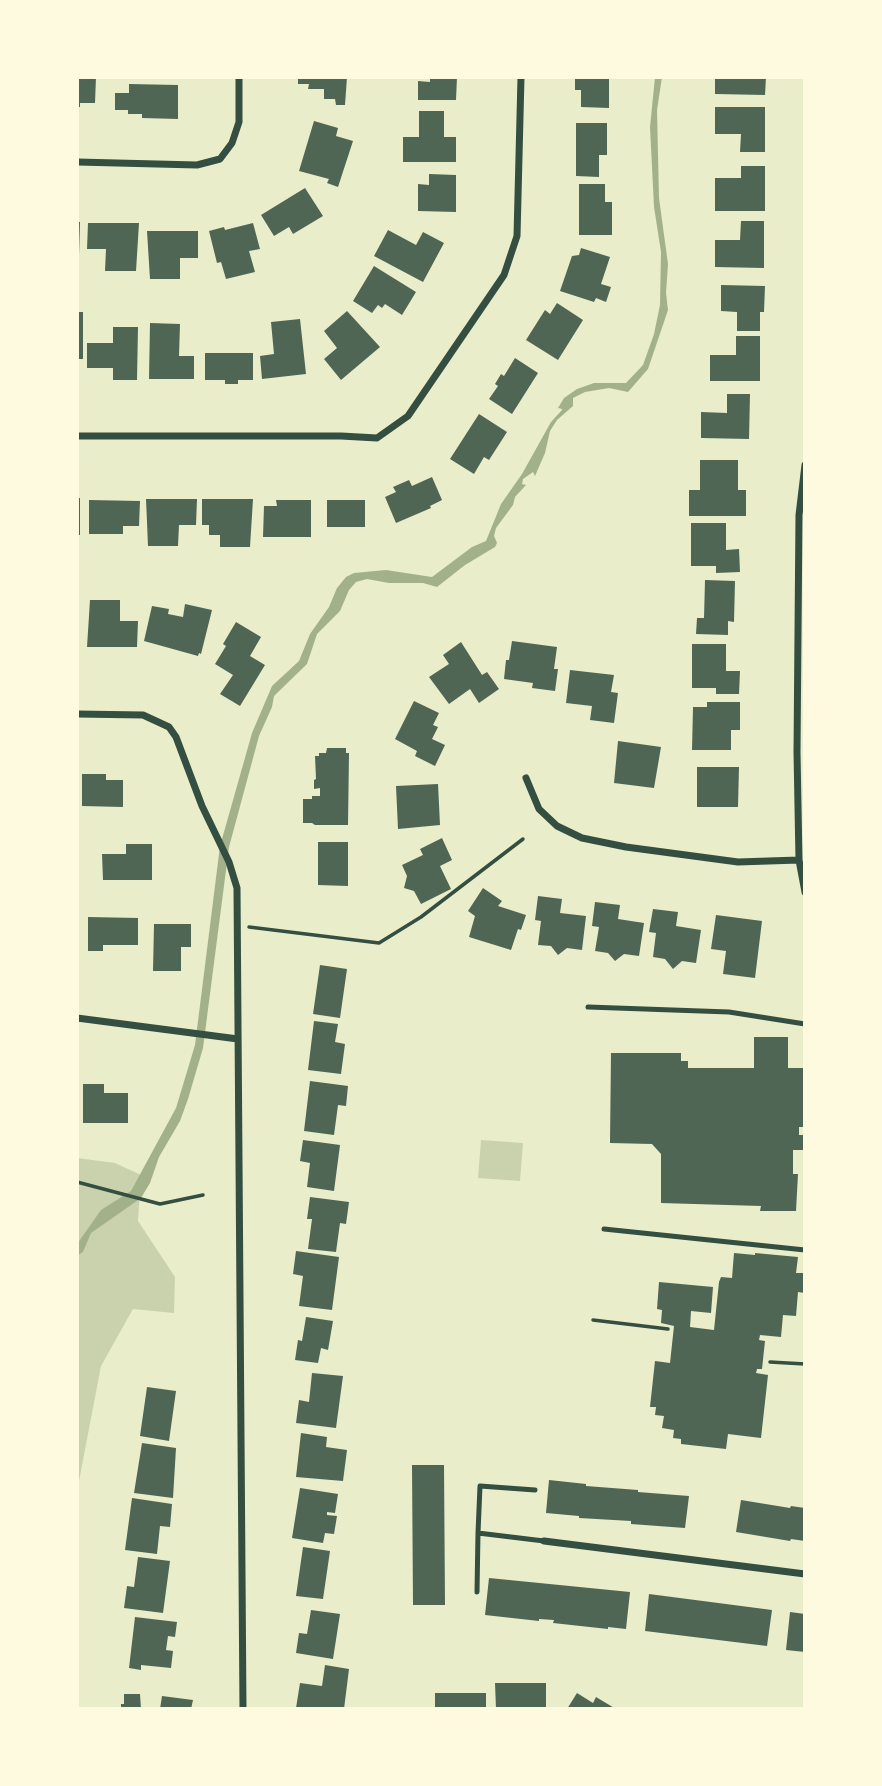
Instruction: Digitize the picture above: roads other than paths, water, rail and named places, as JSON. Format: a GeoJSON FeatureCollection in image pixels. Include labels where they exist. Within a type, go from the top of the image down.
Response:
{"type":"FeatureCollection","features":[{"type":"Feature","properties":{"kind":"street"},"geometry":{"type":"LineString","coordinates":[[77,162],[197,165],[220,159],[232,144],[239,122],[239,77]]}},
{"type":"Feature","properties":{"kind":"street"},"geometry":{"type":"LineString","coordinates":[[77,436],[377,438],[408,416],[504,275],[517,236],[521,77]]}},
{"type":"Feature","properties":{"kind":"street"},"geometry":{"type":"LineString","coordinates":[[805,465],[799,515],[797,752],[799,860],[805,892]]}},
{"type":"Feature","properties":{"kind":"street"},"geometry":{"type":"LineString","coordinates":[[77,714],[143,715],[169,727],[176,737],[202,806],[229,862],[237,888],[243,1709]]}},
{"type":"Feature","properties":{"kind":"street"},"geometry":{"type":"LineString","coordinates":[[526,778],[539,809],[557,826],[583,838],[626,847],[738,862],[799,860]]}},
{"type":"Feature","properties":{"kind":"street"},"geometry":{"type":"LineString","coordinates":[[77,1018],[238,1040]]}},
{"type":"Feature","properties":{"kind":"street"},"geometry":{"type":"LineString","coordinates":[[544,1541],[805,1574]]}},
{"type":"Feature","properties":{"kind":"lane"},"geometry":{"type":"LineString","coordinates":[[587,1007],[729,1012],[805,1024]]}},
{"type":"Feature","properties":{"kind":"lane"},"geometry":{"type":"LineString","coordinates":[[604,1229],[805,1250]]}},
{"type":"Feature","properties":{"kind":"lane"},"geometry":{"type":"LineString","coordinates":[[477,1592],[480,1486],[534,1490]]}},
{"type":"Feature","properties":{"kind":"lane"},"geometry":{"type":"LineString","coordinates":[[478,1533],[544,1541]]}}]}
